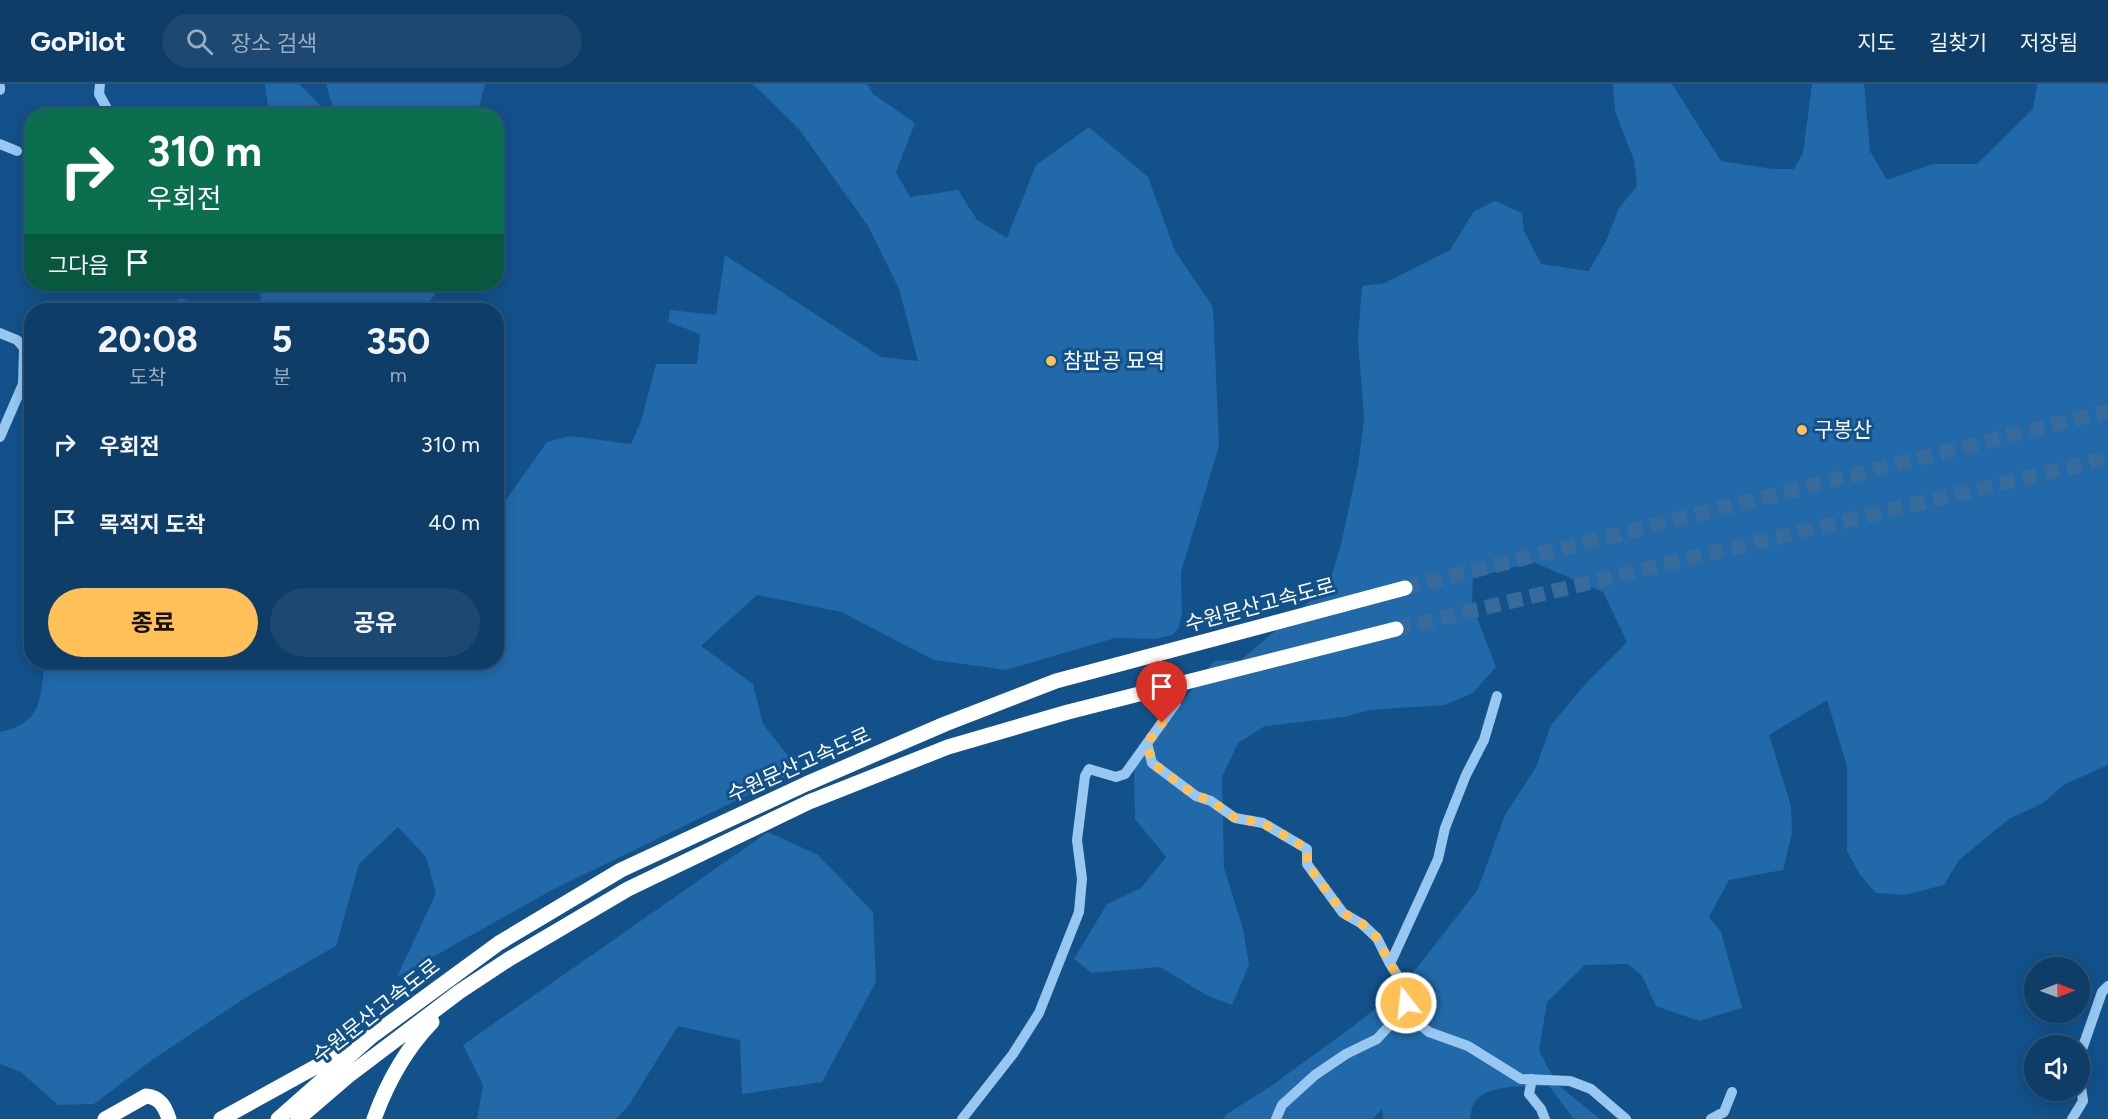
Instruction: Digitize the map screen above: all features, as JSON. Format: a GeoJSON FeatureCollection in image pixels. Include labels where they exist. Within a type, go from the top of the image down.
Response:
{"type":"FeatureCollection","features":[{"type":"Feature","properties":{"kind":"highway","name":"수원문산고속도로"},"geometry":{"type":"LineString","coordinates":[[278,1119],[372,1036],[499,944],[621,870],[827,775],[945,724],[1056,681],[1405,588]]}},
{"type":"Feature","properties":{"kind":"highway","name":"수원문산고속도로"},"geometry":{"type":"LineString","coordinates":[[298,1119],[348,1076],[459,992],[509,959],[628,889],[809,802],[948,747],[1068,712],[1396,629]]}},
{"type":"Feature","properties":{"kind":"highway"},"geometry":{"type":"LineString","coordinates":[[374,1119],[385,1090],[399,1064],[419,1035],[459,992]]}},
{"type":"Feature","properties":{"kind":"highway"},"geometry":{"type":"LineString","coordinates":[[221,1119],[372,1036]]}},
{"type":"Feature","properties":{"kind":"highway"},"geometry":{"type":"LineString","coordinates":[[105,1119],[146,1096],[152,1096],[166,1110],[169,1119]]}},
{"type":"Feature","properties":{"kind":"street"},"geometry":{"type":"LineString","coordinates":[[100,84],[99,94],[107,108]]}},
{"type":"Feature","properties":{"kind":"street"},"geometry":{"type":"LineString","coordinates":[[0,144],[17,151]]}},
{"type":"Feature","properties":{"kind":"street"},"geometry":{"type":"LineString","coordinates":[[0,333],[17,340],[24,348],[23,384],[0,437]]}},
{"type":"Feature","properties":{"kind":"street"},"geometry":{"type":"LineString","coordinates":[[1390,964],[1438,859],[1445,828],[1466,775],[1484,740],[1497,696]]}},
{"type":"Feature","properties":{"kind":"street"},"geometry":{"type":"LineString","coordinates":[[962,1119],[1012,1054],[1039,1013],[1080,912],[1082,879],[1077,840],[1084,776],[1089,769],[1116,777],[1125,774],[1176,703]]}},
{"type":"Feature","properties":{"kind":"street"},"geometry":{"type":"LineString","coordinates":[[1147,743],[1152,763],[1196,796],[1211,801],[1235,818],[1263,823],[1307,849],[1307,864],[1343,913],[1362,924],[1377,938],[1406,988],[1407,997],[1401,1010],[1377,1040],[1346,1053],[1315,1075],[1282,1105],[1276,1119]]}},
{"type":"Feature","properties":{"kind":"street"},"geometry":{"type":"LineString","coordinates":[[2087,1035],[2102,992],[2108,986]]}},
{"type":"Feature","properties":{"kind":"street"},"geometry":{"type":"LineString","coordinates":[[1401,1010],[1429,1032],[1468,1047],[1521,1079],[1570,1080],[1591,1089],[1626,1119]]}},
{"type":"Feature","properties":{"kind":"street"},"geometry":{"type":"LineString","coordinates":[[1532,1079],[1529,1094],[1541,1109],[1545,1119]]}},
{"type":"Feature","properties":{"kind":"street"},"geometry":{"type":"LineString","coordinates":[[1711,1119],[1724,1112],[1732,1092]]}},
{"type":"Feature","properties":{"kind":"street"},"geometry":{"type":"LineString","coordinates":[[2072,1119],[2082,1101]]}},
{"type":"Feature","properties":{"kind":"shaded area"},"geometry":{"type":"Polygon","coordinates":[[[265,84],[299,84],[323,108],[268,108],[265,84]]]}},
{"type":"Feature","properties":{"kind":"shaded area"},"geometry":{"type":"Polygon","coordinates":[[[326,84],[485,84],[479,108],[333,108],[326,84]]]}},
{"type":"Feature","properties":{"kind":"shaded area"},"geometry":{"type":"Polygon","coordinates":[[[753,84],[867,84],[873,94],[915,123],[896,172],[910,197],[958,190],[977,220],[1007,238],[1036,165],[1089,127],[1148,177],[1175,251],[1213,307],[1219,446],[1181,572],[1182,615],[1178,629],[1172,635],[1156,639],[1115,638],[1006,670],[934,660],[841,612],[757,595],[701,646],[753,684],[763,724],[799,770],[552,890],[397,977],[436,893],[426,857],[398,827],[359,864],[336,946],[245,998],[152,1060],[94,1104],[58,1105],[21,1072],[0,1064],[0,732],[14,728],[32,715],[40,698],[44,669],[504,669],[504,503],[547,442],[570,436],[631,444],[641,421],[656,364],[697,364],[700,334],[668,322],[670,310],[716,315],[725,255],[881,357],[918,361],[899,289],[868,226],[799,129],[753,84]]]}},
{"type":"Feature","properties":{"kind":"shaded area"},"geometry":{"type":"Polygon","coordinates":[[[1613,84],[1672,84],[1721,161],[1773,169],[1794,169],[1803,153],[1812,84],[1864,84],[1870,151],[1887,180],[1932,164],[1977,164],[2033,109],[2037,84],[2108,84],[2108,765],[2065,784],[2043,803],[2009,819],[1959,860],[1944,885],[1905,895],[1876,893],[1860,875],[1847,851],[1847,766],[1827,700],[1769,735],[1791,806],[1792,833],[1783,870],[1729,880],[1709,917],[1721,932],[1742,1008],[1699,1021],[1656,1006],[1642,976],[1628,964],[1585,965],[1547,1002],[1539,1051],[1557,1084],[1600,1119],[1574,1119],[1549,1086],[1519,1086],[1487,1092],[1473,1105],[1470,1119],[1383,1119],[1382,1109],[1373,1119],[1223,1119],[1384,1002],[1419,965],[1477,891],[1505,815],[1536,767],[1551,725],[1587,682],[1627,642],[1603,592],[1533,562],[1473,578],[1472,604],[1496,667],[1473,693],[1445,705],[1369,710],[1345,717],[1265,726],[1238,743],[1222,777],[1224,868],[1243,929],[1249,965],[1232,1005],[1208,996],[1160,967],[1092,973],[1074,959],[1107,904],[1141,888],[1166,857],[1135,819],[1134,765],[1214,661],[1241,660],[1329,585],[1341,544],[1358,466],[1364,419],[1358,339],[1362,286],[1385,283],[1450,250],[1474,211],[1495,201],[1522,213],[1524,231],[1541,264],[1589,271],[1606,241],[1619,208],[1637,186],[1634,160],[1615,111],[1613,84]]]}},
{"type":"Feature","properties":{"kind":"shaded area"},"geometry":{"type":"Polygon","coordinates":[[[260,291],[437,291],[428,303],[261,303],[260,291]]]}},
{"type":"Feature","properties":{"kind":"shaded area"},"geometry":{"type":"Polygon","coordinates":[[[182,298],[192,303],[172,303],[182,298]]]}},
{"type":"Feature","properties":{"kind":"shaded area"},"geometry":{"type":"Polygon","coordinates":[[[768,832],[818,855],[873,912],[876,982],[822,1082],[742,1094],[740,1040],[678,1026],[629,1105],[616,1119],[477,1119],[483,1085],[463,1045],[768,832]]]}},
{"type":"Feature","properties":{"kind":"tunnel"},"geometry":{"type":"LineString","coordinates":[[1405,588],[2108,411]]}},
{"type":"Feature","properties":{"kind":"tunnel"},"geometry":{"type":"LineString","coordinates":[[1396,629],[2108,458]]}},
{"type":"Feature","properties":{"kind":"place","name":"참판공 묘역"},"geometry":{"type":"Point","coordinates":[1051,361]}},
{"type":"Feature","properties":{"kind":"place","name":"구봉산"},"geometry":{"type":"Point","coordinates":[1802,430]}},
{"type":"Feature","properties":{"kind":"route"},"geometry":{"type":"LineString","coordinates":[[1162,723],[1147,743],[1152,763],[1196,796],[1211,801],[1235,818],[1263,823],[1307,849],[1307,864],[1343,913],[1362,924],[1377,938],[1406,988],[1406,1003]]}}]}
